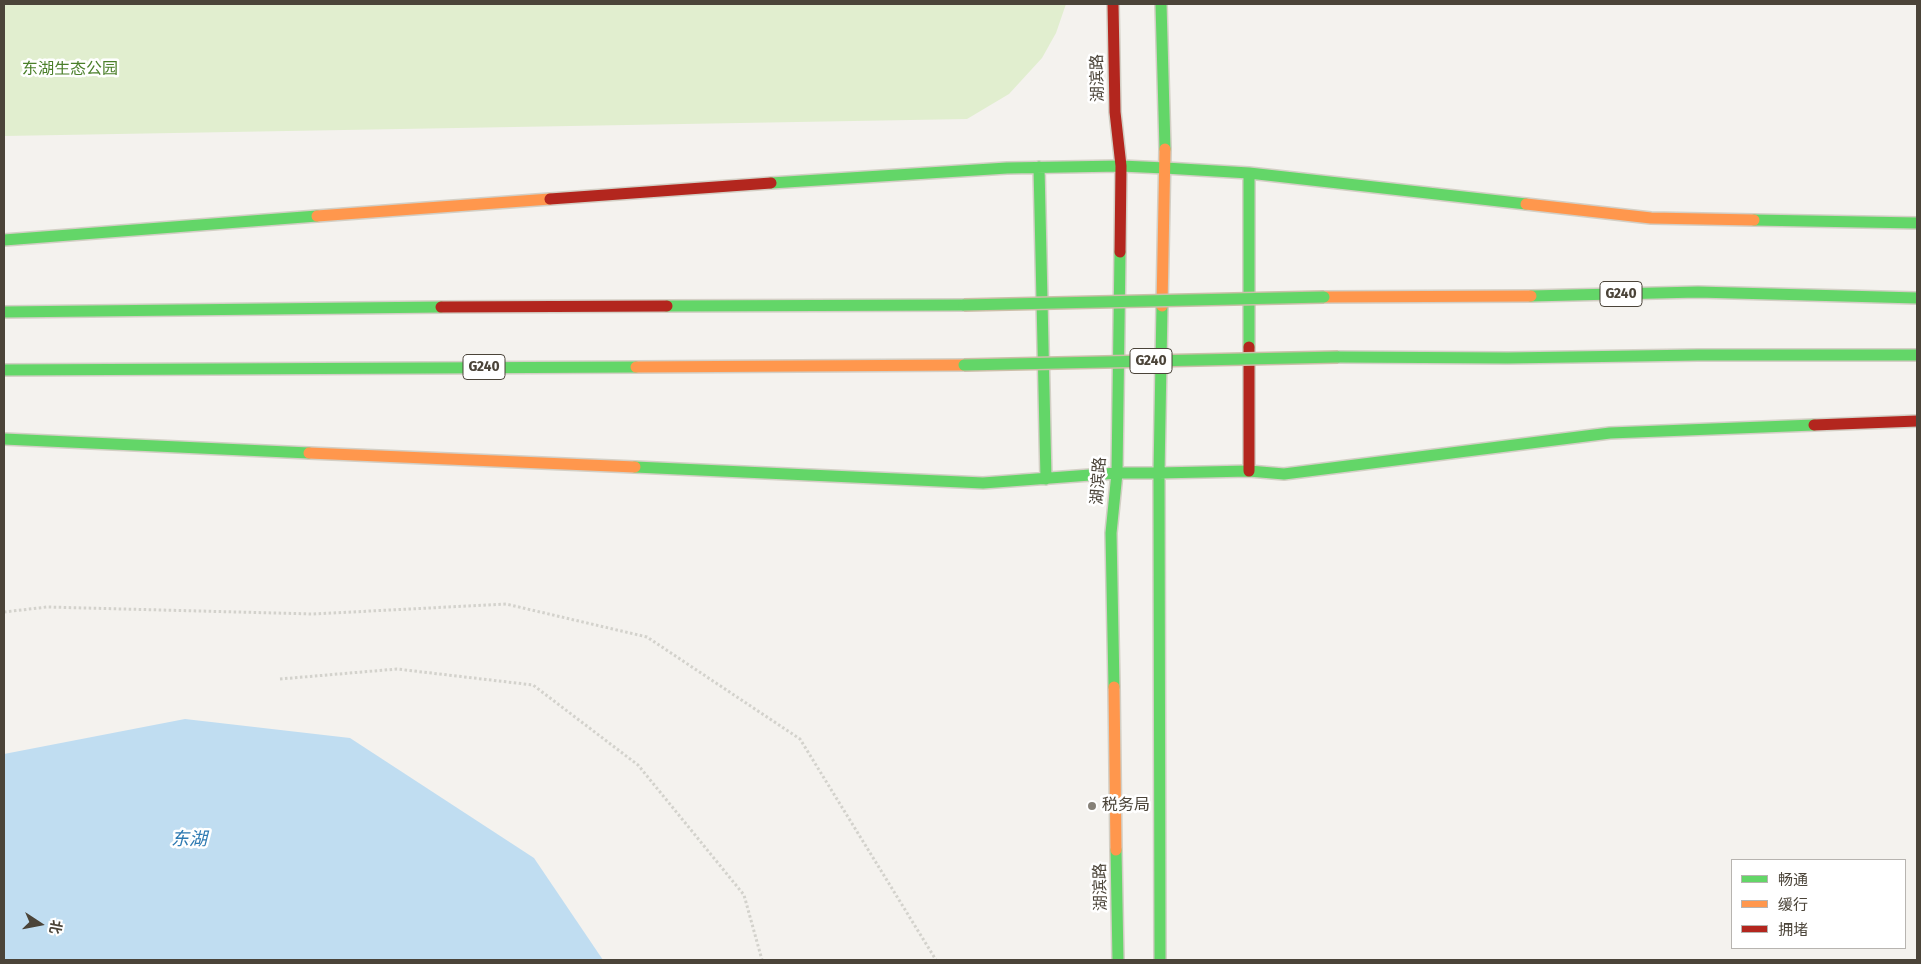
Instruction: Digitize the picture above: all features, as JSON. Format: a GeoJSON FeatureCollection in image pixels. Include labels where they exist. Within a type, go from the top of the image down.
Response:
{"type":"FeatureCollection","features":[{"type":"Feature","properties":{"kind":"main road","name":"湖滨路"},"geometry":{"type":"LineString","coordinates":[[1113,4],[1115,104],[1121,166],[1117,473],[1112,533],[1118,960]]}},
{"type":"Feature","properties":{"kind":"main road"},"geometry":{"type":"LineString","coordinates":[[1160,960],[1159,473],[1164,168],[1161,4]]}},
{"type":"Feature","properties":{"kind":"main road"},"geometry":{"type":"LineString","coordinates":[[4,240],[653,191],[1039,167],[1121,166],[1249,173],[1650,218],[1917,223]]}},
{"type":"Feature","properties":{"kind":"main road"},"geometry":{"type":"LineString","coordinates":[[1039,167],[1046,479]]}},
{"type":"Feature","properties":{"kind":"main road"},"geometry":{"type":"LineString","coordinates":[[1249,173],[1249,471]]}},
{"type":"Feature","properties":{"kind":"main road","name":"G240"},"geometry":{"type":"LineString","coordinates":[[4,312],[582,306],[964,305],[1324,297],[1518,296],[1698,292],[1917,298]]}},
{"type":"Feature","properties":{"kind":"main road","name":"G240"},"geometry":{"type":"LineString","coordinates":[[4,370],[964,364],[1338,357],[1508,358],[1698,355],[1917,355]]}},
{"type":"Feature","properties":{"kind":"main road"},"geometry":{"type":"LineString","coordinates":[[4,439],[983,483],[1117,473],[1249,471],[1284,474],[1610,433],[1917,421]]}},
{"type":"Feature","properties":{"kind":"path"},"geometry":{"type":"LineString","coordinates":[[4,612],[47,607],[313,614],[506,604],[648,637],[800,739],[936,960]]}},
{"type":"Feature","properties":{"kind":"path"},"geometry":{"type":"LineString","coordinates":[[280,679],[396,668],[533,685],[638,765],[744,895],[762,960]]}},
{"type":"Feature","properties":{"kind":"green space","name":"东湖生态公园"},"geometry":{"type":"Polygon","coordinates":[[[4,4],[1066,4],[1056,33],[1042,58],[1009,94],[967,119],[4,136],[4,4]]]}},
{"type":"Feature","properties":{"kind":"water","name":"东湖"},"geometry":{"type":"Polygon","coordinates":[[[185,719],[350,738],[534,858],[603,960],[4,960],[4,754],[185,719]]]}},
{"type":"Feature","properties":{"kind":"traffic: fast"},"geometry":{"type":"LineString","coordinates":[[1161,4],[1165,149]]}},
{"type":"Feature","properties":{"kind":"traffic: fast"},"geometry":{"type":"LineString","coordinates":[[771,183],[1007,168],[1121,166],[1165,168]]}},
{"type":"Feature","properties":{"kind":"traffic: fast"},"geometry":{"type":"LineString","coordinates":[[1039,167],[1046,479]]}},
{"type":"Feature","properties":{"kind":"traffic: fast"},"geometry":{"type":"LineString","coordinates":[[1165,168],[1249,173],[1526,204]]}},
{"type":"Feature","properties":{"kind":"traffic: fast"},"geometry":{"type":"LineString","coordinates":[[1249,173],[1249,347]]}},
{"type":"Feature","properties":{"kind":"traffic: fast"},"geometry":{"type":"LineString","coordinates":[[4,240],[317,216]]}},
{"type":"Feature","properties":{"kind":"traffic: fast"},"geometry":{"type":"LineString","coordinates":[[1754,220],[1917,223]]}},
{"type":"Feature","properties":{"kind":"traffic: fast"},"geometry":{"type":"LineString","coordinates":[[1114,687],[1111,533],[1117,473],[1120,252]]}},
{"type":"Feature","properties":{"kind":"traffic: fast"},"geometry":{"type":"LineString","coordinates":[[1531,296],[1698,292],[1917,298]]}},
{"type":"Feature","properties":{"kind":"traffic: fast"},"geometry":{"type":"LineString","coordinates":[[964,305],[1324,297]]}},
{"type":"Feature","properties":{"kind":"traffic: fast"},"geometry":{"type":"LineString","coordinates":[[667,306],[964,305]]}},
{"type":"Feature","properties":{"kind":"traffic: fast"},"geometry":{"type":"LineString","coordinates":[[1160,960],[1159,473],[1162,306]]}},
{"type":"Feature","properties":{"kind":"traffic: fast"},"geometry":{"type":"LineString","coordinates":[[4,312],[441,307]]}},
{"type":"Feature","properties":{"kind":"traffic: fast"},"geometry":{"type":"LineString","coordinates":[[1338,357],[1508,358],[1698,355],[1917,355]]}},
{"type":"Feature","properties":{"kind":"traffic: fast"},"geometry":{"type":"LineString","coordinates":[[964,365],[1338,357]]}},
{"type":"Feature","properties":{"kind":"traffic: fast"},"geometry":{"type":"LineString","coordinates":[[4,370],[636,367]]}},
{"type":"Feature","properties":{"kind":"traffic: fast"},"geometry":{"type":"LineString","coordinates":[[1159,473],[1249,471],[1284,474],[1610,433],[1814,425]]}},
{"type":"Feature","properties":{"kind":"traffic: fast"},"geometry":{"type":"LineString","coordinates":[[4,439],[309,453]]}},
{"type":"Feature","properties":{"kind":"traffic: fast"},"geometry":{"type":"LineString","coordinates":[[635,467],[983,483],[1117,473],[1159,473]]}},
{"type":"Feature","properties":{"kind":"traffic: fast"},"geometry":{"type":"LineString","coordinates":[[1116,850],[1118,960]]}},
{"type":"Feature","properties":{"kind":"traffic: slow"},"geometry":{"type":"LineString","coordinates":[[1162,306],[1165,149]]}},
{"type":"Feature","properties":{"kind":"traffic: slow"},"geometry":{"type":"LineString","coordinates":[[317,216],[550,199]]}},
{"type":"Feature","properties":{"kind":"traffic: slow"},"geometry":{"type":"LineString","coordinates":[[1526,204],[1651,218],[1754,220]]}},
{"type":"Feature","properties":{"kind":"traffic: slow"},"geometry":{"type":"LineString","coordinates":[[1324,297],[1531,296]]}},
{"type":"Feature","properties":{"kind":"traffic: slow"},"geometry":{"type":"LineString","coordinates":[[636,367],[964,365]]}},
{"type":"Feature","properties":{"kind":"traffic: slow"},"geometry":{"type":"LineString","coordinates":[[309,453],[635,467]]}},
{"type":"Feature","properties":{"kind":"traffic: slow"},"geometry":{"type":"LineString","coordinates":[[1114,687],[1116,850]]}},
{"type":"Feature","properties":{"kind":"traffic: jam"},"geometry":{"type":"LineString","coordinates":[[1113,4],[1115,112],[1121,166],[1120,252]]}},
{"type":"Feature","properties":{"kind":"traffic: jam"},"geometry":{"type":"LineString","coordinates":[[550,199],[771,183]]}},
{"type":"Feature","properties":{"kind":"traffic: jam"},"geometry":{"type":"LineString","coordinates":[[441,307],[667,306]]}},
{"type":"Feature","properties":{"kind":"traffic: jam"},"geometry":{"type":"LineString","coordinates":[[1249,347],[1249,471]]}},
{"type":"Feature","properties":{"kind":"traffic: jam"},"geometry":{"type":"LineString","coordinates":[[1814,425],[1917,421]]}},
{"type":"Feature","properties":{"kind":"place","name":"税务局"},"geometry":{"type":"Point","coordinates":[1092,806]}}]}
